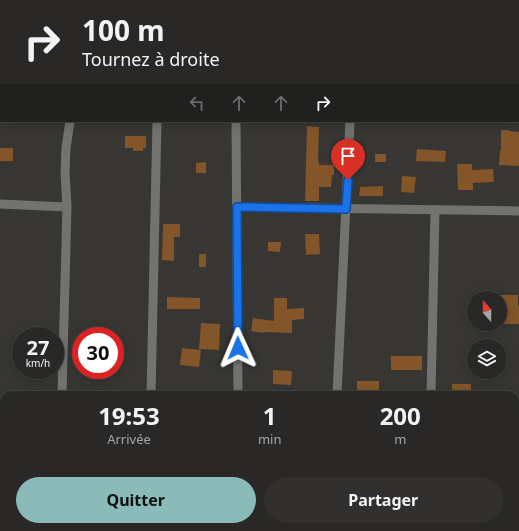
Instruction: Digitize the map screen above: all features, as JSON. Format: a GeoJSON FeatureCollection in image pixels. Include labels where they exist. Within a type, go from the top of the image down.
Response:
{"type":"FeatureCollection","features":[{"type":"Feature","properties":{"kind":"street"},"geometry":{"type":"LineString","coordinates":[[62,391],[67,207],[65,172],[70,122]]}},
{"type":"Feature","properties":{"kind":"street"},"geometry":{"type":"LineString","coordinates":[[151,391],[157,122]]}},
{"type":"Feature","properties":{"kind":"street"},"geometry":{"type":"LineString","coordinates":[[236,122],[238,391]]}},
{"type":"Feature","properties":{"kind":"street"},"geometry":{"type":"LineString","coordinates":[[337,391],[350,122]]}},
{"type":"Feature","properties":{"kind":"street"},"geometry":{"type":"LineString","coordinates":[[0,204],[67,207]]}},
{"type":"Feature","properties":{"kind":"street"},"geometry":{"type":"LineString","coordinates":[[237,207],[519,211]]}},
{"type":"Feature","properties":{"kind":"street"},"geometry":{"type":"LineString","coordinates":[[430,391],[435,210]]}},
{"type":"Feature","properties":{"kind":"building"},"geometry":{"type":"Polygon","coordinates":[[[307,126],[319,127],[319,165],[334,165],[334,175],[332,175],[331,187],[319,187],[319,201],[305,201],[307,126]]]}},
{"type":"Feature","properties":{"kind":"building"},"geometry":{"type":"Polygon","coordinates":[[[501,130],[519,132],[519,166],[499,165],[501,130]]]}},
{"type":"Feature","properties":{"kind":"building"},"geometry":{"type":"Polygon","coordinates":[[[125,136],[146,136],[146,148],[143,148],[143,151],[133,151],[133,148],[125,148],[125,136]]]}},
{"type":"Feature","properties":{"kind":"building"},"geometry":{"type":"Polygon","coordinates":[[[0,148],[13,148],[13,161],[0,161],[0,148]]]}},
{"type":"Feature","properties":{"kind":"building"},"geometry":{"type":"Polygon","coordinates":[[[417,149],[446,151],[445,162],[416,161],[417,149]]]}},
{"type":"Feature","properties":{"kind":"building"},"geometry":{"type":"Polygon","coordinates":[[[375,154],[386,154],[386,162],[375,162],[375,154]]]}},
{"type":"Feature","properties":{"kind":"building"},"geometry":{"type":"Polygon","coordinates":[[[206,162],[206,173],[196,173],[196,163],[206,162]]]}},
{"type":"Feature","properties":{"kind":"building"},"geometry":{"type":"Polygon","coordinates":[[[457,164],[472,164],[472,170],[493,169],[494,182],[473,183],[473,190],[458,190],[457,164]]]}},
{"type":"Feature","properties":{"kind":"building"},"geometry":{"type":"Polygon","coordinates":[[[402,176],[416,177],[414,193],[401,192],[402,176]]]}},
{"type":"Feature","properties":{"kind":"building"},"geometry":{"type":"Polygon","coordinates":[[[383,186],[383,196],[359,196],[360,187],[383,186]]]}},
{"type":"Feature","properties":{"kind":"building"},"geometry":{"type":"Polygon","coordinates":[[[163,224],[180,224],[180,237],[174,237],[174,261],[162,260],[163,224]]]}},
{"type":"Feature","properties":{"kind":"building"},"geometry":{"type":"Polygon","coordinates":[[[305,234],[319,234],[320,254],[306,255],[305,234]]]}},
{"type":"Feature","properties":{"kind":"building"},"geometry":{"type":"Polygon","coordinates":[[[268,242],[281,242],[280,252],[268,251],[268,242]]]}},
{"type":"Feature","properties":{"kind":"building"},"geometry":{"type":"Polygon","coordinates":[[[199,254],[206,254],[206,267],[199,267],[199,254]]]}},
{"type":"Feature","properties":{"kind":"building"},"geometry":{"type":"Polygon","coordinates":[[[507,295],[518,295],[519,324],[507,324],[507,295]]]}},
{"type":"Feature","properties":{"kind":"building"},"geometry":{"type":"Polygon","coordinates":[[[167,297],[200,298],[200,309],[167,309],[167,297]]]}},
{"type":"Feature","properties":{"kind":"building"},"geometry":{"type":"Polygon","coordinates":[[[274,298],[287,298],[287,309],[304,308],[304,319],[292,320],[292,333],[264,333],[251,331],[253,318],[274,321],[274,298]]]}},
{"type":"Feature","properties":{"kind":"building"},"geometry":{"type":"Polygon","coordinates":[[[201,323],[220,324],[219,350],[199,349],[201,323]]]}},
{"type":"Feature","properties":{"kind":"building"},"geometry":{"type":"Polygon","coordinates":[[[182,348],[201,350],[199,367],[180,365],[182,348]]]}},
{"type":"Feature","properties":{"kind":"building"},"geometry":{"type":"Polygon","coordinates":[[[391,356],[422,356],[422,370],[391,370],[391,356]]]}},
{"type":"Feature","properties":{"kind":"building"},"geometry":{"type":"Polygon","coordinates":[[[273,370],[292,371],[291,385],[273,384],[273,370]]]}},
{"type":"Feature","properties":{"kind":"building"},"geometry":{"type":"Polygon","coordinates":[[[357,381],[379,381],[379,391],[357,391],[357,381]]]}},
{"type":"Feature","properties":{"kind":"building"},"geometry":{"type":"Polygon","coordinates":[[[452,384],[471,384],[471,391],[452,391],[452,384]]]}},
{"type":"Feature","properties":{"kind":"route"},"geometry":{"type":"LineString","coordinates":[[238,348],[237,207],[346,209],[348,180]]}}]}
